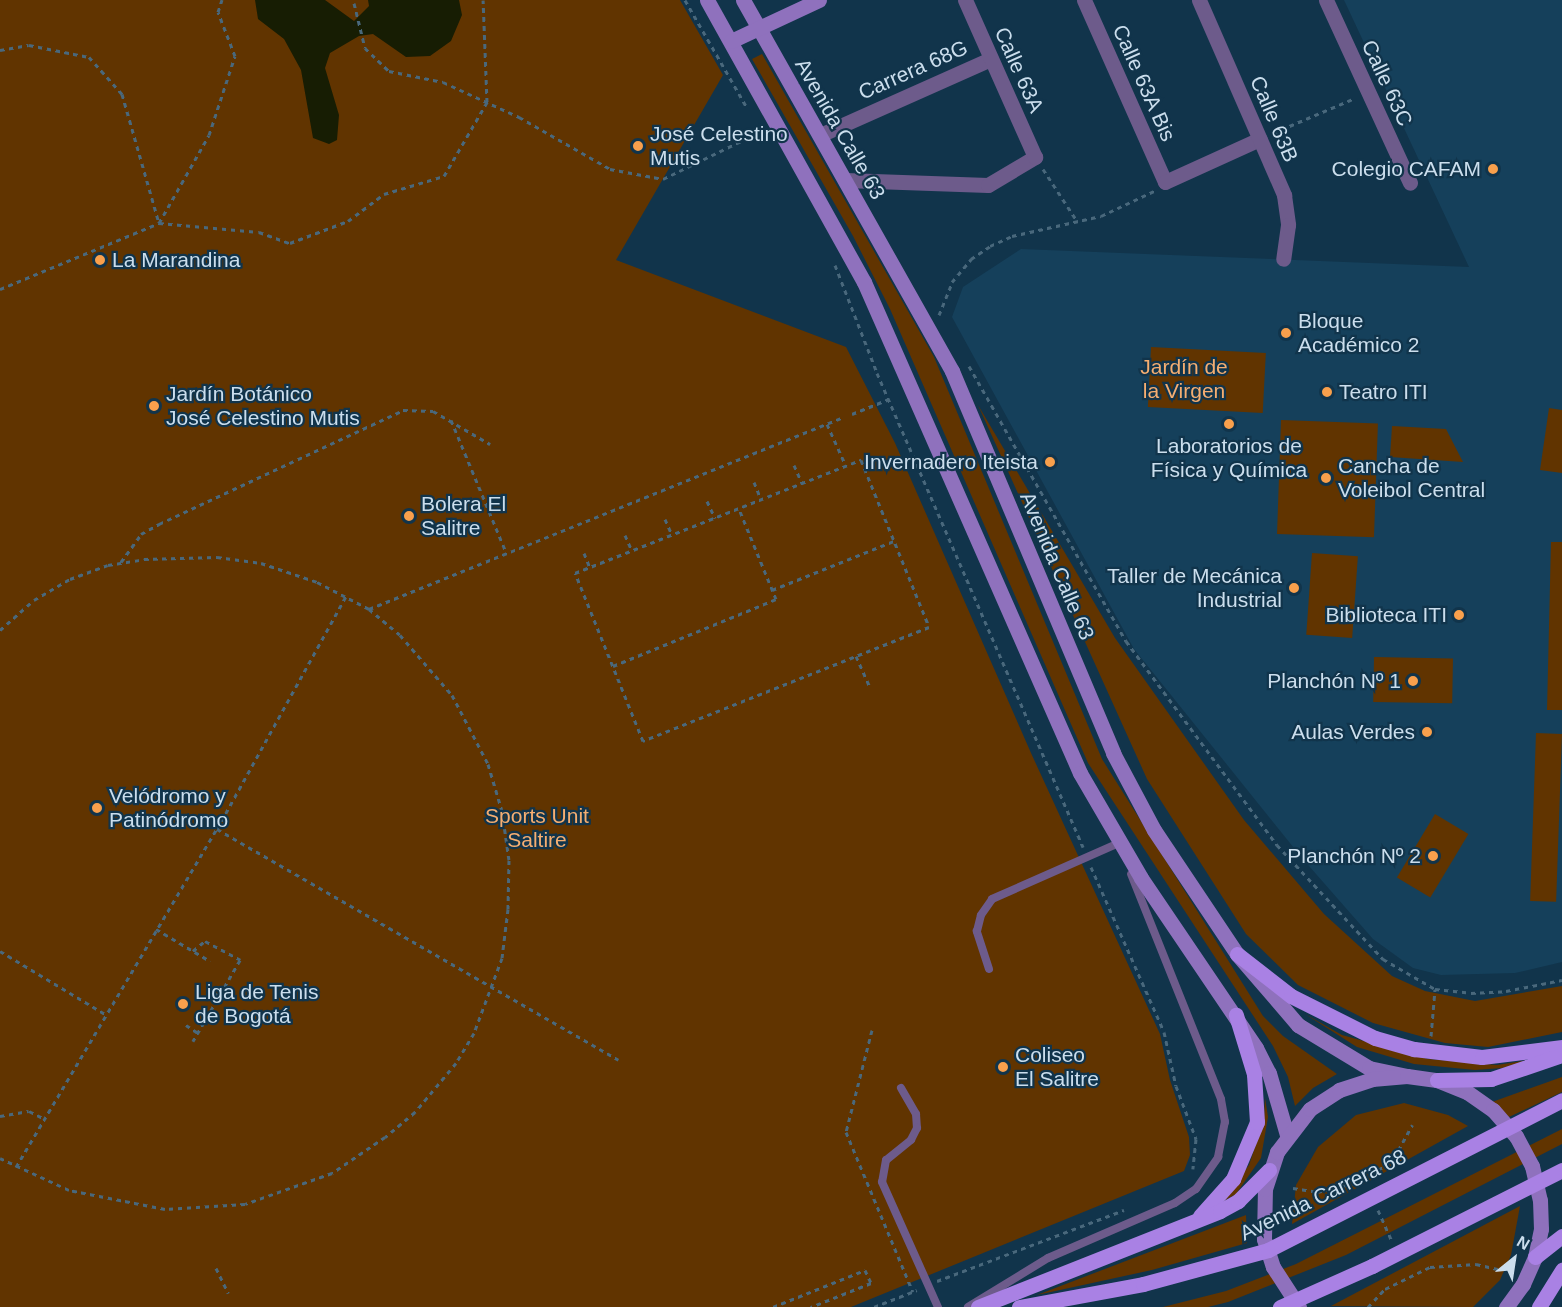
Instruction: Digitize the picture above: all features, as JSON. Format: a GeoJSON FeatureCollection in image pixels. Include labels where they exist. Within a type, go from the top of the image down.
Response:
{"type":"FeatureCollection","features":[{"type":"Feature","properties":{"kind":"main road"},"geometry":{"type":"LineString","coordinates":[[707,0],[864,282],[1080,773],[1118,842],[1236,1015],[1269,1073],[1287,1135]]}},
{"type":"Feature","properties":{"kind":"main road","name":"Avenida Calle 63"},"geometry":{"type":"LineString","coordinates":[[743,0],[962,392],[1127,782],[1237,954],[1278,1005],[1313,1037],[1369,1068],[1407,1076]]}},
{"type":"Feature","properties":{"kind":"main road"},"geometry":{"type":"LineString","coordinates":[[731,41],[819,0]]}},
{"type":"Feature","properties":{"kind":"main road"},"geometry":{"type":"LineString","coordinates":[[1237,954],[1291,996],[1375,1038],[1413,1049],[1482,1057],[1562,1047]]}},
{"type":"Feature","properties":{"kind":"main road"},"geometry":{"type":"LineString","coordinates":[[1188,1225],[1218,1199],[1233,1179],[1257,1122],[1254,1074],[1236,1015]]}},
{"type":"Feature","properties":{"kind":"main road"},"geometry":{"type":"LineString","coordinates":[[1299,1307],[1273,1267],[1264,1239],[1262,1209],[1269,1170],[1287,1135],[1310,1109],[1339,1090],[1372,1079],[1407,1076],[1437,1080],[1491,1079],[1562,1055]]}},
{"type":"Feature","properties":{"kind":"main road"},"geometry":{"type":"LineString","coordinates":[[1437,1080],[1467,1092],[1493,1110],[1516,1136],[1532,1166],[1540,1200],[1535,1257],[1523,1284],[1506,1307]]}},
{"type":"Feature","properties":{"kind":"main road","name":"Avenida Carrera 68"},"geometry":{"type":"LineString","coordinates":[[1019,1307],[1143,1284],[1268,1250],[1562,1100]]}},
{"type":"Feature","properties":{"kind":"main road"},"geometry":{"type":"LineString","coordinates":[[978,1307],[1069,1268],[1188,1225],[1238,1201],[1269,1170]]}},
{"type":"Feature","properties":{"kind":"main road"},"geometry":{"type":"LineString","coordinates":[[1280,1307],[1372,1266],[1562,1170]]}},
{"type":"Feature","properties":{"kind":"main road"},"geometry":{"type":"LineString","coordinates":[[1535,1257],[1562,1236]]}},
{"type":"Feature","properties":{"kind":"main road"},"geometry":{"type":"LineString","coordinates":[[1539,1307],[1562,1270]]}},
{"type":"Feature","properties":{"kind":"street","name":"Calle 63A"},"geometry":{"type":"LineString","coordinates":[[965,0],[1035,158]]}},
{"type":"Feature","properties":{"kind":"street","name":"Calle 63A Bis"},"geometry":{"type":"LineString","coordinates":[[1084,0],[1165,182]]}},
{"type":"Feature","properties":{"kind":"street","name":"Calle 63B"},"geometry":{"type":"LineString","coordinates":[[1199,0],[1284,195],[1288,225],[1283,259]]}},
{"type":"Feature","properties":{"kind":"street","name":"Calle 63C"},"geometry":{"type":"LineString","coordinates":[[1326,0],[1410,183]]}},
{"type":"Feature","properties":{"kind":"street","name":"Carrera 68G"},"geometry":{"type":"LineString","coordinates":[[820,135],[991,58]]}},
{"type":"Feature","properties":{"kind":"street"},"geometry":{"type":"LineString","coordinates":[[1165,182],[1260,138]]}},
{"type":"Feature","properties":{"kind":"street"},"geometry":{"type":"LineString","coordinates":[[845,180],[988,184],[1035,158]]}},
{"type":"Feature","properties":{"kind":"lane"},"geometry":{"type":"LineString","coordinates":[[968,1307],[1048,1258],[1175,1203],[1196,1189],[1218,1157],[1225,1122],[1221,1100],[1118,842],[998,895],[986,906],[978,923],[977,939],[989,969]]}},
{"type":"Feature","properties":{"kind":"lane"},"geometry":{"type":"LineString","coordinates":[[901,1088],[916,1114],[917,1128],[911,1140],[886,1160],[882,1182],[938,1307]]}},
{"type":"Feature","properties":{"kind":"path"},"geometry":{"type":"LineString","coordinates":[[159,223],[209,135],[235,56],[218,12],[222,0]]}},
{"type":"Feature","properties":{"kind":"path"},"geometry":{"type":"LineString","coordinates":[[0,289],[159,223],[260,232],[290,243],[348,221],[384,194],[444,176],[487,102],[483,0]]}},
{"type":"Feature","properties":{"kind":"path"},"geometry":{"type":"LineString","coordinates":[[685,0],[750,113]]}},
{"type":"Feature","properties":{"kind":"path"},"geometry":{"type":"LineString","coordinates":[[354,3],[365,48],[389,71],[443,82],[487,102],[610,170],[663,179],[777,124]]}},
{"type":"Feature","properties":{"kind":"path"},"geometry":{"type":"LineString","coordinates":[[0,50],[29,45],[89,57],[122,94],[159,223]]}},
{"type":"Feature","properties":{"kind":"path"},"geometry":{"type":"LineString","coordinates":[[1260,138],[1368,92]]}},
{"type":"Feature","properties":{"kind":"path"},"geometry":{"type":"LineString","coordinates":[[756,122],[767,142]]}},
{"type":"Feature","properties":{"kind":"path"},"geometry":{"type":"LineString","coordinates":[[1035,158],[1077,221]]}},
{"type":"Feature","properties":{"kind":"path"},"geometry":{"type":"LineString","coordinates":[[938,316],[952,282],[981,253],[1012,236],[1077,221],[1146,198],[1165,182]]}},
{"type":"Feature","properties":{"kind":"path"},"geometry":{"type":"LineString","coordinates":[[831,255],[889,399],[1164,1032],[1176,1086],[1196,1138],[1192,1171]]}},
{"type":"Feature","properties":{"kind":"path"},"geometry":{"type":"LineString","coordinates":[[932,306],[945,326]]}},
{"type":"Feature","properties":{"kind":"path"},"geometry":{"type":"LineString","coordinates":[[963,356],[1126,641],[1277,845],[1383,959],[1435,989],[1471,993],[1506,990],[1562,980]]}},
{"type":"Feature","properties":{"kind":"path"},"geometry":{"type":"LineString","coordinates":[[852,414],[889,399]]}},
{"type":"Feature","properties":{"kind":"path"},"geometry":{"type":"LineString","coordinates":[[121,562],[141,534],[159,524],[383,418],[419,409],[450,419],[490,444]]}},
{"type":"Feature","properties":{"kind":"path"},"geometry":{"type":"LineString","coordinates":[[369,609],[841,418]]}},
{"type":"Feature","properties":{"kind":"path"},"geometry":{"type":"LineString","coordinates":[[450,419],[506,552]]}},
{"type":"Feature","properties":{"kind":"path"},"geometry":{"type":"LineString","coordinates":[[827,424],[846,466]]}},
{"type":"Feature","properties":{"kind":"path"},"geometry":{"type":"LineString","coordinates":[[861,460],[929,627],[643,741],[575,573],[802,483],[861,460]]}},
{"type":"Feature","properties":{"kind":"path"},"geometry":{"type":"LineString","coordinates":[[794,465],[802,483]]}},
{"type":"Feature","properties":{"kind":"path"},"geometry":{"type":"LineString","coordinates":[[754,482],[762,500]]}},
{"type":"Feature","properties":{"kind":"path"},"geometry":{"type":"LineString","coordinates":[[707,501],[715,518]]}},
{"type":"Feature","properties":{"kind":"path"},"geometry":{"type":"LineString","coordinates":[[613,666],[776,599],[739,509]]}},
{"type":"Feature","properties":{"kind":"path"},"geometry":{"type":"LineString","coordinates":[[665,519],[672,535]]}},
{"type":"Feature","properties":{"kind":"path"},"geometry":{"type":"LineString","coordinates":[[625,535],[632,551]]}},
{"type":"Feature","properties":{"kind":"path"},"geometry":{"type":"LineString","coordinates":[[772,590],[894,541]]}},
{"type":"Feature","properties":{"kind":"path"},"geometry":{"type":"LineString","coordinates":[[584,552],[590,567]]}},
{"type":"Feature","properties":{"kind":"path"},"geometry":{"type":"LineString","coordinates":[[0,630],[34,600],[70,579],[121,562],[217,557],[261,563],[346,596],[369,609],[432,668],[471,726],[488,764],[502,812],[509,860],[508,909],[493,988],[456,1063],[415,1112],[360,1155],[299,1188],[245,1204],[165,1209],[96,1198],[16,1167],[0,1158]]}},
{"type":"Feature","properties":{"kind":"path"},"geometry":{"type":"LineString","coordinates":[[16,1167],[217,829],[346,596]]}},
{"type":"Feature","properties":{"kind":"path"},"geometry":{"type":"LineString","coordinates":[[856,656],[869,685]]}},
{"type":"Feature","properties":{"kind":"path"},"geometry":{"type":"LineString","coordinates":[[217,829],[618,1059]]}},
{"type":"Feature","properties":{"kind":"path"},"geometry":{"type":"LineString","coordinates":[[156,930],[210,961]]}},
{"type":"Feature","properties":{"kind":"path"},"geometry":{"type":"LineString","coordinates":[[193,951],[205,941],[240,960],[193,1041]]}},
{"type":"Feature","properties":{"kind":"path"},"geometry":{"type":"LineString","coordinates":[[0,951],[105,1014]]}},
{"type":"Feature","properties":{"kind":"path"},"geometry":{"type":"LineString","coordinates":[[207,988],[219,996]]}},
{"type":"Feature","properties":{"kind":"path"},"geometry":{"type":"LineString","coordinates":[[1430,1044],[1435,989]]}},
{"type":"Feature","properties":{"kind":"path"},"geometry":{"type":"LineString","coordinates":[[186,1025],[198,1033]]}},
{"type":"Feature","properties":{"kind":"path"},"geometry":{"type":"LineString","coordinates":[[0,1116],[29,1111],[45,1119]]}},
{"type":"Feature","properties":{"kind":"path"},"geometry":{"type":"LineString","coordinates":[[1293,1188],[1325,1191],[1364,1181],[1394,1158],[1412,1125]]}},
{"type":"Feature","properties":{"kind":"path"},"geometry":{"type":"LineString","coordinates":[[1364,1181],[1369,1191]]}},
{"type":"Feature","properties":{"kind":"path"},"geometry":{"type":"LineString","coordinates":[[1374,1202],[1393,1243]]}},
{"type":"Feature","properties":{"kind":"path"},"geometry":{"type":"LineString","coordinates":[[874,1307],[1131,1208]]}},
{"type":"Feature","properties":{"kind":"path"},"geometry":{"type":"LineString","coordinates":[[1368,1307],[1385,1289],[1430,1267],[1476,1264],[1498,1269]]}},
{"type":"Feature","properties":{"kind":"path"},"geometry":{"type":"LineString","coordinates":[[216,1268],[228,1293]]}},
{"type":"Feature","properties":{"kind":"path"},"geometry":{"type":"LineString","coordinates":[[773,1307],[866,1270],[871,1283],[811,1307]]}},
{"type":"Feature","properties":{"kind":"shaded area"},"geometry":{"type":"Polygon","coordinates":[[[255,0],[325,0],[354,21],[369,6],[368,0],[459,0],[462,15],[451,41],[430,56],[406,57],[373,34],[359,36],[330,53],[325,68],[339,115],[337,140],[329,144],[313,138],[301,70],[284,39],[258,19],[255,0]]]}},
{"type":"Feature","properties":{"kind":"shaded area"},"geometry":{"type":"Polygon","coordinates":[[[1344,0],[1562,0],[1562,962],[1515,973],[1441,975],[1413,968],[1373,939],[1302,858],[1134,649],[952,317],[963,287],[1021,249],[1469,267],[1344,0]]]}},
{"type":"Feature","properties":{"kind":"green space","name":"Sports Unit Saltire"},"geometry":{"type":"Polygon","coordinates":[[[0,0],[680,0],[723,75],[616,260],[846,347],[895,443],[1031,753],[1160,1034],[1170,1080],[1189,1137],[1190,1155],[1184,1171],[851,1307],[0,1307],[0,0]]]}},
{"type":"Feature","properties":{"kind":"green space"},"geometry":{"type":"Polygon","coordinates":[[[762,54],[934,357],[1102,759],[1263,1016],[1283,1036],[1337,1074],[1313,1088],[1295,1106],[1288,1077],[1273,1046],[1088,763],[890,309],[853,236],[752,59],[762,54]]]}},
{"type":"Feature","properties":{"kind":"green space","name":"Jardín de la Virgen"},"geometry":{"type":"Polygon","coordinates":[[[1151,347],[1266,353],[1263,413],[1148,407],[1151,347]]]}},
{"type":"Feature","properties":{"kind":"green space"},"geometry":{"type":"Polygon","coordinates":[[[978,405],[1115,638],[1244,820],[1324,914],[1392,976],[1425,991],[1475,1001],[1562,986],[1562,1032],[1488,1047],[1445,1043],[1373,1023],[1298,985],[1246,934],[1147,779],[978,405]]]}},
{"type":"Feature","properties":{"kind":"green space"},"geometry":{"type":"Polygon","coordinates":[[[1549,408],[1562,410],[1562,473],[1540,470],[1549,408]]]}},
{"type":"Feature","properties":{"kind":"green space"},"geometry":{"type":"Polygon","coordinates":[[[1281,420],[1378,423],[1374,537],[1277,534],[1281,420]]]}},
{"type":"Feature","properties":{"kind":"green space"},"geometry":{"type":"Polygon","coordinates":[[[1392,426],[1446,429],[1463,462],[1390,457],[1392,426]]]}},
{"type":"Feature","properties":{"kind":"green space"},"geometry":{"type":"Polygon","coordinates":[[[1551,542],[1562,542],[1562,710],[1547,710],[1551,542]]]}},
{"type":"Feature","properties":{"kind":"green space"},"geometry":{"type":"Polygon","coordinates":[[[1312,553],[1358,556],[1352,638],[1306,635],[1312,553]]]}},
{"type":"Feature","properties":{"kind":"green space","name":"Planchón Nº 1"},"geometry":{"type":"Polygon","coordinates":[[[1374,657],[1453,658],[1452,703],[1373,702],[1374,657]]]}},
{"type":"Feature","properties":{"kind":"green space"},"geometry":{"type":"Polygon","coordinates":[[[1536,733],[1562,734],[1556,902],[1530,901],[1536,733]]]}},
{"type":"Feature","properties":{"kind":"green space","name":"Planchón Nº 2"},"geometry":{"type":"Polygon","coordinates":[[[1435,814],[1468,834],[1430,898],[1397,877],[1435,814]]]}},
{"type":"Feature","properties":{"kind":"green space"},"geometry":{"type":"Polygon","coordinates":[[[1305,1014],[1342,1035],[1428,1059],[1497,1065],[1529,1060],[1502,1068],[1475,1070],[1414,1064],[1357,1047],[1305,1014]]]}},
{"type":"Feature","properties":{"kind":"green space"},"geometry":{"type":"Polygon","coordinates":[[[1562,1077],[1562,1092],[1509,1117],[1492,1102],[1562,1077]]]}},
{"type":"Feature","properties":{"kind":"green space"},"geometry":{"type":"Polygon","coordinates":[[[1265,1098],[1268,1117],[1261,1158],[1236,1194],[1222,1202],[1249,1165],[1264,1120],[1265,1098]]]}},
{"type":"Feature","properties":{"kind":"green space"},"geometry":{"type":"Polygon","coordinates":[[[1404,1103],[1448,1115],[1468,1126],[1292,1224],[1296,1185],[1318,1147],[1356,1115],[1404,1103]]]}},
{"type":"Feature","properties":{"kind":"green space"},"geometry":{"type":"Polygon","coordinates":[[[1562,1129],[1562,1144],[1346,1255],[1228,1302],[1208,1307],[1163,1307],[1226,1291],[1296,1264],[1562,1129]]]}},
{"type":"Feature","properties":{"kind":"green space"},"geometry":{"type":"Polygon","coordinates":[[[1520,1206],[1511,1255],[1500,1280],[1473,1307],[1331,1306],[1520,1206]]]}},
{"type":"Feature","properties":{"kind":"green space"},"geometry":{"type":"Polygon","coordinates":[[[1246,1215],[1247,1243],[1152,1270],[1037,1295],[1246,1215]]]}},
{"type":"Feature","properties":{"kind":"place","name":"José Celestino Mutis"},"geometry":{"type":"Point","coordinates":[638,146]}},
{"type":"Feature","properties":{"kind":"place","name":"Colegio CAFAM"},"geometry":{"type":"Point","coordinates":[1493,169]}},
{"type":"Feature","properties":{"kind":"place","name":"La Marandina"},"geometry":{"type":"Point","coordinates":[100,260]}},
{"type":"Feature","properties":{"kind":"place","name":"Bloque Académico 2"},"geometry":{"type":"Point","coordinates":[1286,333]}},
{"type":"Feature","properties":{"kind":"place","name":"Teatro ITI"},"geometry":{"type":"Point","coordinates":[1327,392]}},
{"type":"Feature","properties":{"kind":"place","name":"Jardín Botánico José Celestino Mutis"},"geometry":{"type":"Point","coordinates":[154,406]}},
{"type":"Feature","properties":{"kind":"place","name":"Laboratorios de Física y Química"},"geometry":{"type":"Point","coordinates":[1229,424]}},
{"type":"Feature","properties":{"kind":"place","name":"Invernadero Iteista"},"geometry":{"type":"Point","coordinates":[1050,462]}},
{"type":"Feature","properties":{"kind":"place","name":"Cancha de Voleibol Central"},"geometry":{"type":"Point","coordinates":[1326,478]}},
{"type":"Feature","properties":{"kind":"place","name":"Bolera El Salitre"},"geometry":{"type":"Point","coordinates":[409,516]}},
{"type":"Feature","properties":{"kind":"place","name":"Taller de Mecánica Industrial"},"geometry":{"type":"Point","coordinates":[1294,588]}},
{"type":"Feature","properties":{"kind":"place","name":"Biblioteca ITI"},"geometry":{"type":"Point","coordinates":[1459,615]}},
{"type":"Feature","properties":{"kind":"place","name":"Planchón Nº 1"},"geometry":{"type":"Point","coordinates":[1413,681]}},
{"type":"Feature","properties":{"kind":"place","name":"Aulas Verdes"},"geometry":{"type":"Point","coordinates":[1427,732]}},
{"type":"Feature","properties":{"kind":"place","name":"Velódromo y Patinódromo"},"geometry":{"type":"Point","coordinates":[97,808]}},
{"type":"Feature","properties":{"kind":"place","name":"Planchón Nº 2"},"geometry":{"type":"Point","coordinates":[1433,856]}},
{"type":"Feature","properties":{"kind":"place","name":"Liga de Tenis de Bogotá"},"geometry":{"type":"Point","coordinates":[183,1004]}},
{"type":"Feature","properties":{"kind":"place","name":"Coliseo El Salitre"},"geometry":{"type":"Point","coordinates":[1003,1067]}}]}
